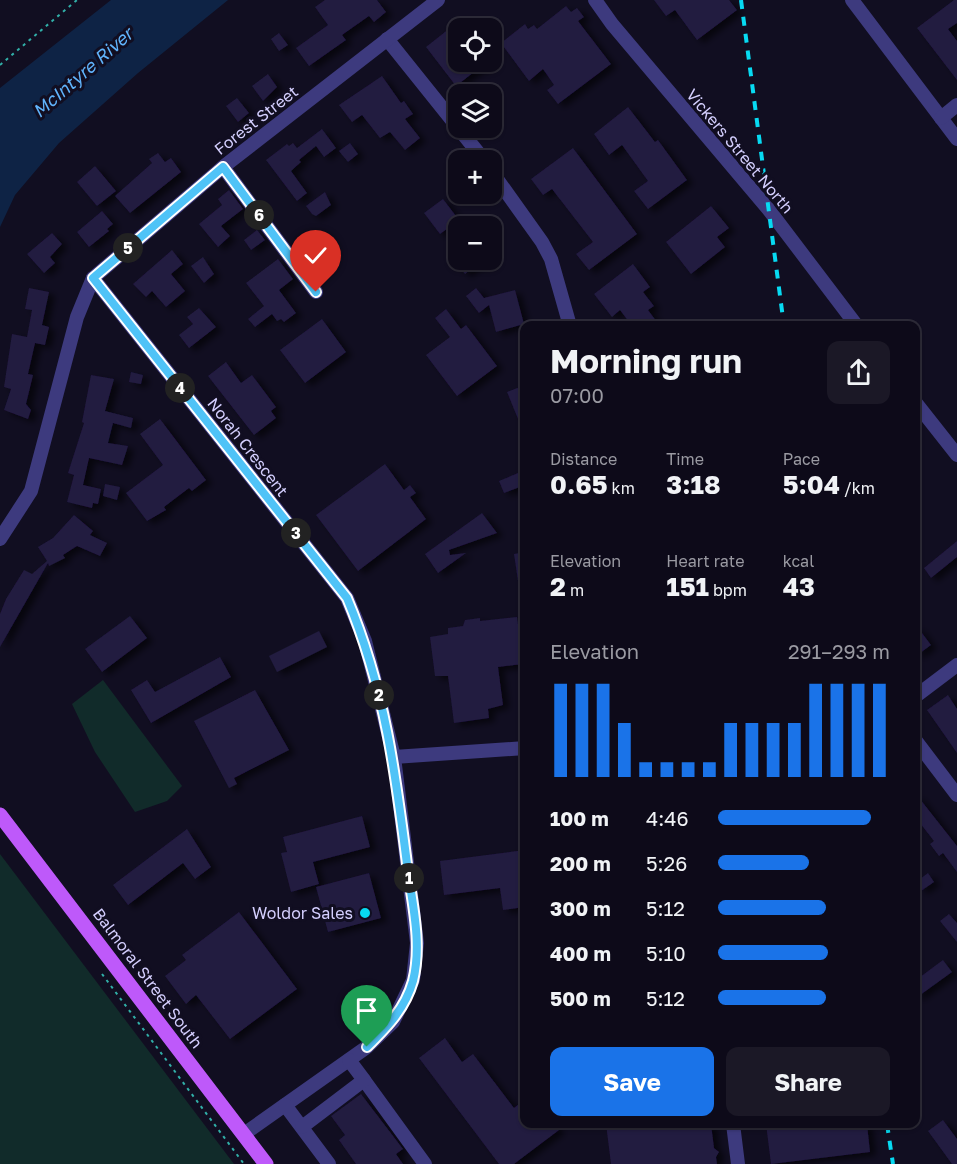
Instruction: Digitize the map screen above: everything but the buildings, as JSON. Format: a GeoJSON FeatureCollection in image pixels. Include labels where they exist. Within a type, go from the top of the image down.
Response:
{"type":"FeatureCollection","features":[{"type":"Feature","properties":{"kind":"main road","name":"Balmoral Street South"},"geometry":{"type":"LineString","coordinates":[[0,815],[266,1164]]}},
{"type":"Feature","properties":{"kind":"street","name":"Forest Street"},"geometry":{"type":"LineString","coordinates":[[0,539],[31,491],[77,317],[93,278],[223,167],[438,0]]}},
{"type":"Feature","properties":{"kind":"street","name":"Vickers Street North"},"geometry":{"type":"LineString","coordinates":[[595,0],[612,24],[769,210],[853,321]]}},
{"type":"Feature","properties":{"kind":"street"},"geometry":{"type":"LineString","coordinates":[[852,0],[957,139]]}},
{"type":"Feature","properties":{"kind":"street"},"geometry":{"type":"LineString","coordinates":[[387,39],[476,150]]}},
{"type":"Feature","properties":{"kind":"street"},"geometry":{"type":"LineString","coordinates":[[940,118],[957,105]]}},
{"type":"Feature","properties":{"kind":"street"},"geometry":{"type":"LineString","coordinates":[[223,167],[316,292]]}},
{"type":"Feature","properties":{"kind":"street"},"geometry":{"type":"LineString","coordinates":[[502,186],[547,250],[568,321]]}},
{"type":"Feature","properties":{"kind":"street","name":"Norah Crescent"},"geometry":{"type":"LineString","coordinates":[[93,278],[347,598],[365,640],[394,757],[417,943],[413,980],[406,1000],[393,1022],[367,1047],[244,1134]]}},
{"type":"Feature","properties":{"kind":"street"},"geometry":{"type":"LineString","coordinates":[[920,408],[957,455]]}},
{"type":"Feature","properties":{"kind":"street"},"geometry":{"type":"LineString","coordinates":[[920,693],[957,665]]}},
{"type":"Feature","properties":{"kind":"street"},"geometry":{"type":"LineString","coordinates":[[920,746],[957,795]]}},
{"type":"Feature","properties":{"kind":"street"},"geometry":{"type":"LineString","coordinates":[[394,757],[520,748]]}},
{"type":"Feature","properties":{"kind":"street"},"geometry":{"type":"LineString","coordinates":[[349,1060],[425,1164]]}},
{"type":"Feature","properties":{"kind":"street"},"geometry":{"type":"LineString","coordinates":[[302,1127],[364,1080]]}},
{"type":"Feature","properties":{"kind":"street"},"geometry":{"type":"LineString","coordinates":[[285,1105],[329,1164]]}},
{"type":"Feature","properties":{"kind":"street"},"geometry":{"type":"LineString","coordinates":[[734,1128],[738,1164]]}},
{"type":"Feature","properties":{"kind":"path"},"geometry":{"type":"LineString","coordinates":[[0,65],[77,0]]}},
{"type":"Feature","properties":{"kind":"path"},"geometry":{"type":"LineString","coordinates":[[100,971],[244,1164]]}},
{"type":"Feature","properties":{"kind":"green space"},"geometry":{"type":"Polygon","coordinates":[[[103,680],[182,786],[167,801],[135,812],[95,752],[72,704],[103,680]]]}},
{"type":"Feature","properties":{"kind":"green space"},"geometry":{"type":"Polygon","coordinates":[[[0,854],[234,1164],[0,1164],[0,854]]]}},
{"type":"Feature","properties":{"kind":"water","name":"McIntyre River"},"geometry":{"type":"Polygon","coordinates":[[[111,0],[228,0],[138,73],[59,143],[15,195],[0,227],[0,88],[111,0]]]}},
{"type":"Feature","properties":{"kind":"railway"},"geometry":{"type":"LineString","coordinates":[[741,0],[783,321]]}},
{"type":"Feature","properties":{"kind":"railway"},"geometry":{"type":"LineString","coordinates":[[888,1128],[893,1164]]}},
{"type":"Feature","properties":{"kind":"place","name":"Woldor Sales"},"geometry":{"type":"Point","coordinates":[365,913]}},
{"type":"Feature","properties":{"kind":"route"},"geometry":{"type":"LineString","coordinates":[[316,292],[223,167],[93,278],[347,598],[365,640],[394,757],[417,943],[413,980],[406,1000],[393,1022],[367,1047]]}}]}
